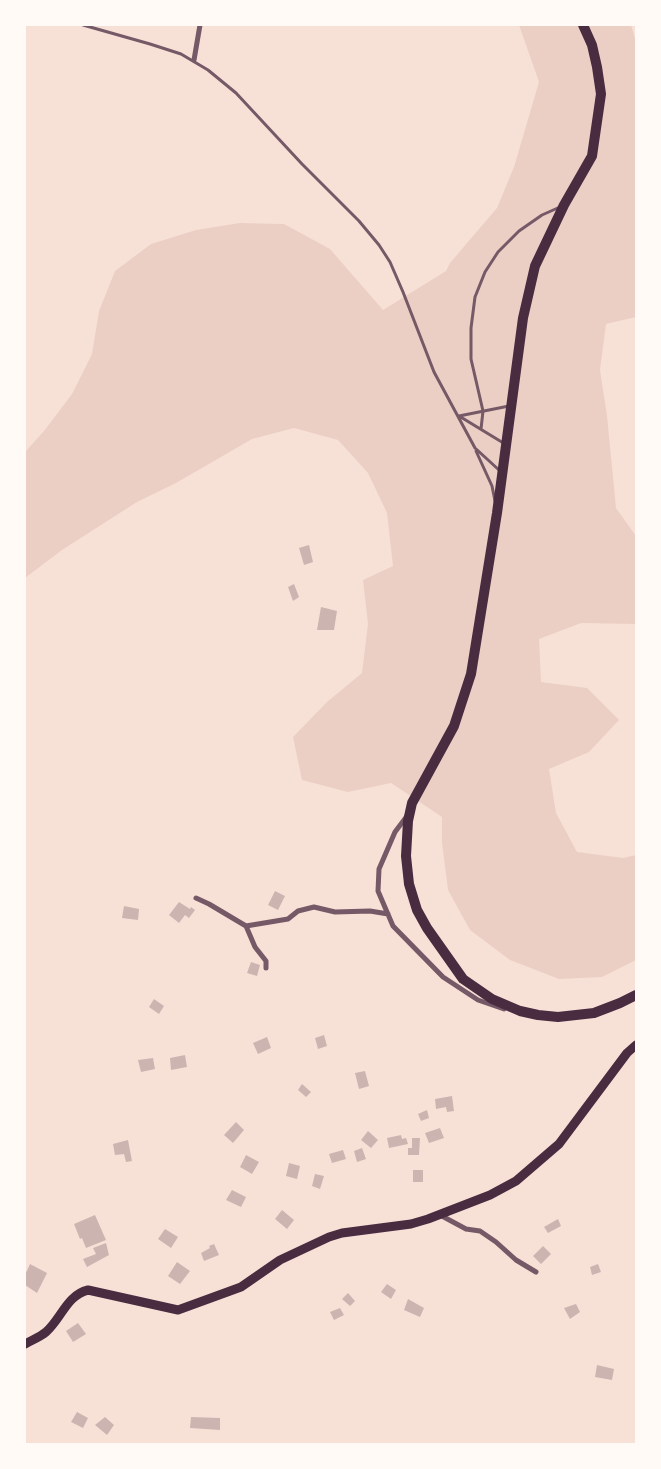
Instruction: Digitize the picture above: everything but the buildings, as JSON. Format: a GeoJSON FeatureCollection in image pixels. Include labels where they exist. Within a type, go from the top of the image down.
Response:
{"type":"FeatureCollection","features":[{"type":"Feature","properties":{"kind":"highway"},"geometry":{"type":"LineString","coordinates":[[584,25],[592,45],[601,94],[592,156],[564,205],[535,266],[523,318],[503,473],[471,674],[454,726],[412,803],[408,821],[406,856],[409,884],[417,910],[427,928],[463,979],[492,999],[538,1015],[558,1017],[594,1013],[636,995]]}},
{"type":"Feature","properties":{"kind":"main road"},"geometry":{"type":"LineString","coordinates":[[25,1344],[47,1331],[75,1296],[81,1292],[88,1290],[178,1310],[241,1287],[280,1260],[329,1237],[342,1233],[411,1224],[440,1215],[505,1188],[559,1144],[636,1045]]}},
{"type":"Feature","properties":{"kind":"street"},"geometry":{"type":"LineString","coordinates":[[194,60],[200,25]]}},
{"type":"Feature","properties":{"kind":"street"},"geometry":{"type":"LineString","coordinates":[[410,811],[395,832],[379,869],[378,891],[393,926],[443,977],[478,1000],[508,1011],[538,1015]]}},
{"type":"Feature","properties":{"kind":"street"},"geometry":{"type":"LineString","coordinates":[[196,898],[246,926],[256,947],[266,961],[266,968]]}},
{"type":"Feature","properties":{"kind":"street"},"geometry":{"type":"LineString","coordinates":[[246,926],[288,919],[298,911],[314,907],[335,912],[370,911],[388,914]]}},
{"type":"Feature","properties":{"kind":"street"},"geometry":{"type":"LineString","coordinates":[[440,1215],[466,1229],[480,1231],[516,1260],[536,1272]]}},
{"type":"Feature","properties":{"kind":"lane"},"geometry":{"type":"LineString","coordinates":[[83,25],[150,44],[194,60],[236,93],[359,221],[390,262],[434,372],[475,448],[492,486],[497,513]]}},
{"type":"Feature","properties":{"kind":"lane"},"geometry":{"type":"LineString","coordinates":[[480,429],[483,411],[472,359],[471,328],[475,296],[484,272],[498,252],[519,231],[542,215],[564,205]]}},
{"type":"Feature","properties":{"kind":"lane"},"geometry":{"type":"LineString","coordinates":[[458,416],[511,406]]}},
{"type":"Feature","properties":{"kind":"lane"},"geometry":{"type":"LineString","coordinates":[[458,416],[506,444]]}},
{"type":"Feature","properties":{"kind":"lane"},"geometry":{"type":"LineString","coordinates":[[475,448],[503,473]]}},
{"type":"Feature","properties":{"kind":"shaded area"},"geometry":{"type":"Polygon","coordinates":[[[519,25],[631,25],[636,42],[636,317],[606,324],[600,370],[607,416],[616,508],[636,536],[636,624],[581,623],[539,639],[541,682],[587,688],[619,720],[589,752],[549,769],[556,813],[577,852],[623,858],[636,855],[636,960],[602,977],[559,979],[510,960],[470,930],[448,890],[442,843],[442,817],[391,783],[348,792],[302,780],[293,737],[327,702],[362,673],[368,624],[363,580],[393,566],[387,513],[368,473],[338,440],[294,428],[252,439],[176,483],[137,502],[62,550],[25,578],[25,452],[44,431],[72,394],[92,354],[99,311],[115,271],[151,244],[196,230],[240,223],[284,224],[330,249],[383,310],[446,271],[450,263],[497,208],[514,167],[539,82],[519,25]]]}}]}
